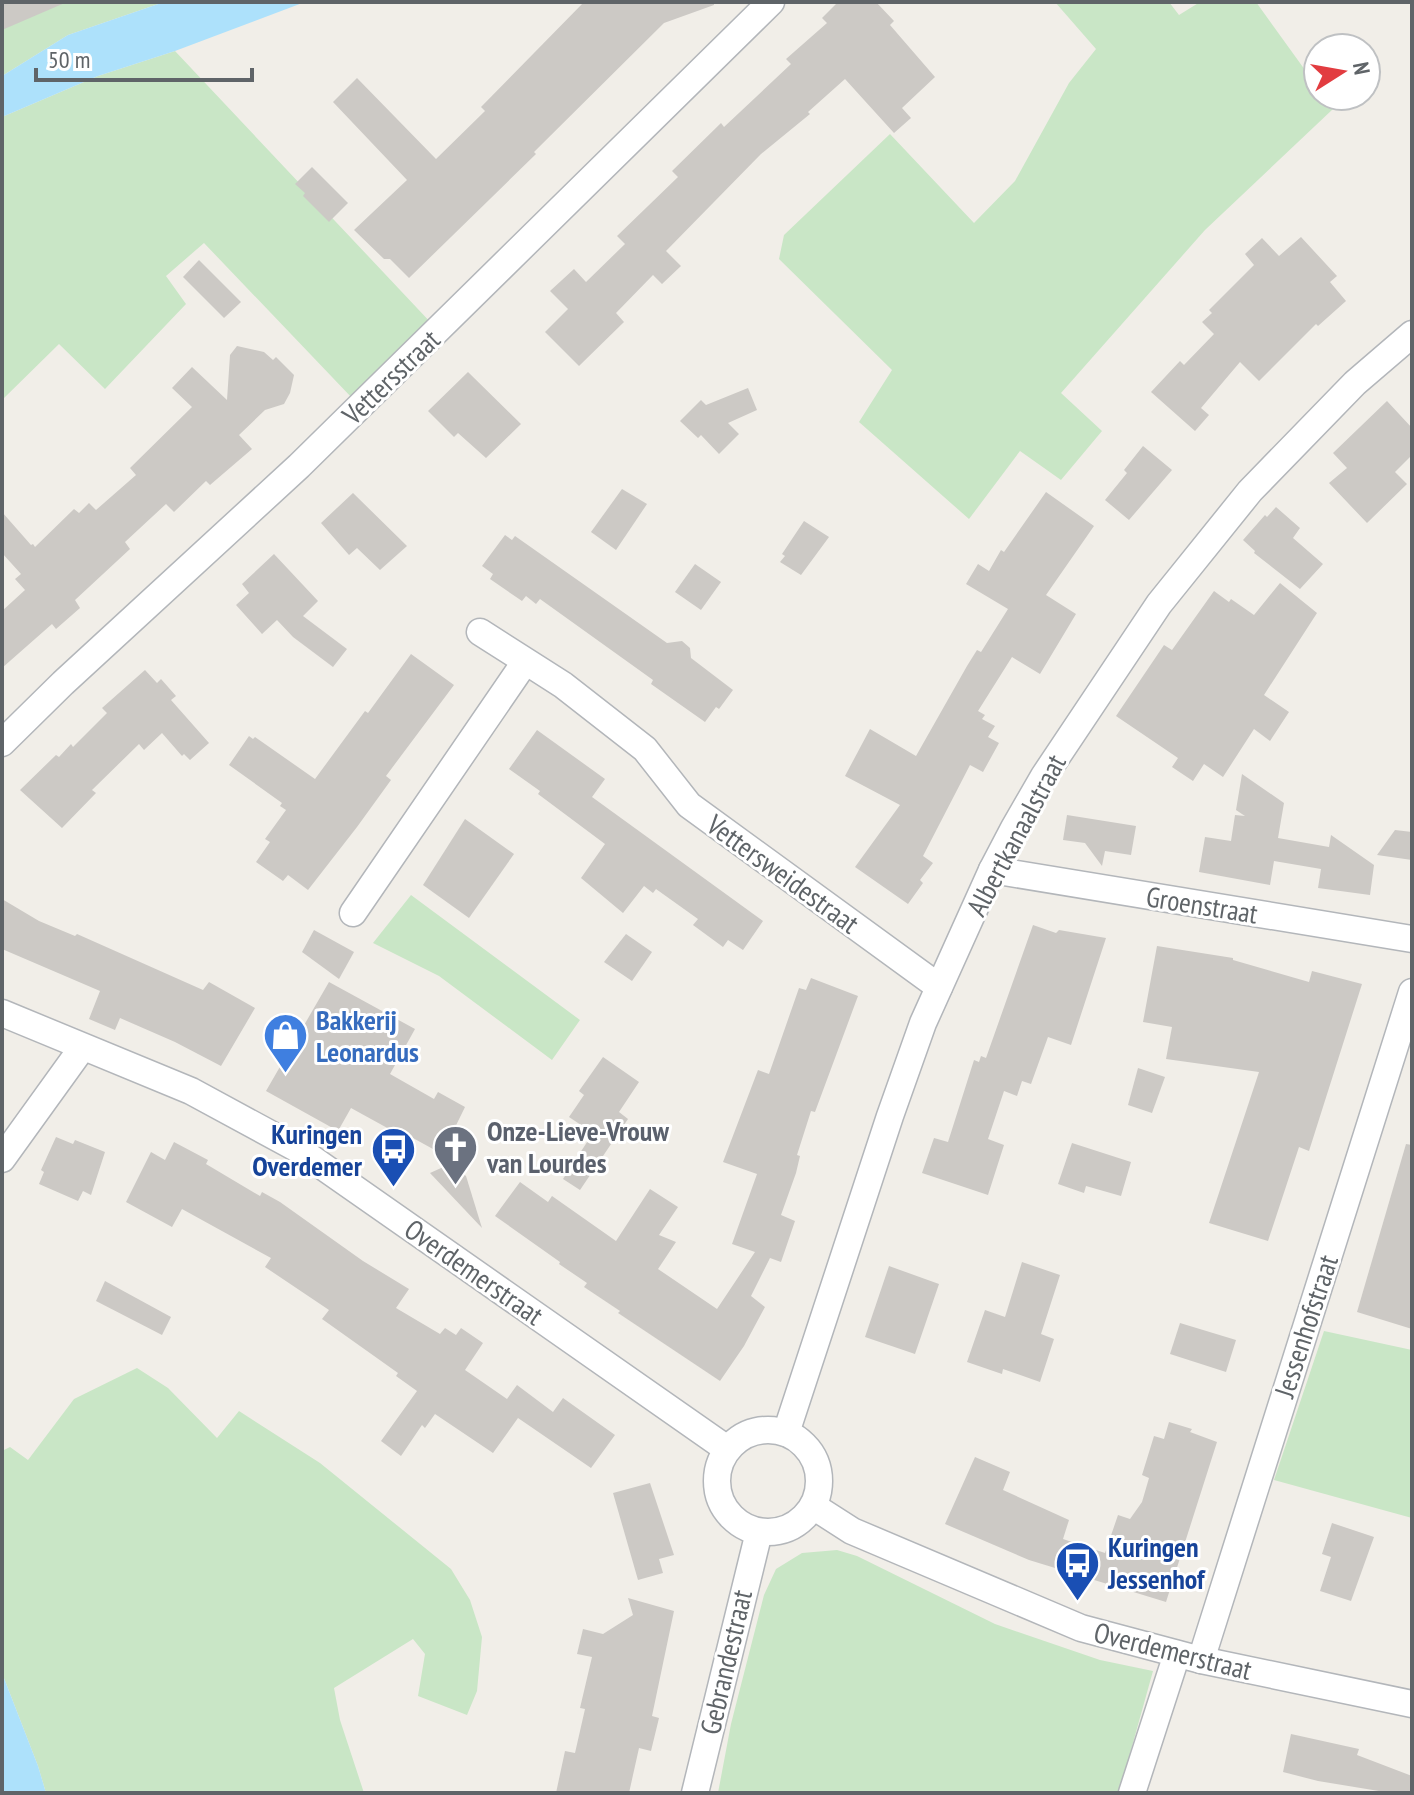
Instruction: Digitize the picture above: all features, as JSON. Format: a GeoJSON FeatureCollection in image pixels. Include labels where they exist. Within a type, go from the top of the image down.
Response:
{"type":"FeatureCollection","features":[{"type":"Feature","properties":{"kind":"street","name":"Vettersstraat"},"geometry":{"type":"LineString","coordinates":[[2,743],[299,466],[771,2]]}},
{"type":"Feature","properties":{"kind":"street","name":"Albertkanaalstraat"},"geometry":{"type":"LineString","coordinates":[[786,1433],[890,1116],[939,987],[992,870],[1044,776],[1159,604],[1250,491],[1355,383],[1412,334]]}},
{"type":"Feature","properties":{"kind":"street","name":"Vettersweidestraat"},"geometry":{"type":"LineString","coordinates":[[480,632],[563,685],[645,749],[689,805],[939,987]]}},
{"type":"Feature","properties":{"kind":"street"},"geometry":{"type":"LineString","coordinates":[[353,913],[525,662]]}},
{"type":"Feature","properties":{"kind":"street","name":"Groenstraat"},"geometry":{"type":"LineString","coordinates":[[992,870],[1412,939]]}},
{"type":"Feature","properties":{"kind":"street","name":"Jessenhofstraat"},"geometry":{"type":"LineString","coordinates":[[1132,1793],[1189,1657],[1412,992]]}},
{"type":"Feature","properties":{"kind":"street","name":"Overdemerstraat"},"geometry":{"type":"LineString","coordinates":[[2,1013],[191,1091],[298,1149],[727,1449]]}},
{"type":"Feature","properties":{"kind":"street"},"geometry":{"type":"LineString","coordinates":[[2,1159],[82,1048]]}},
{"type":"Feature","properties":{"kind":"street"},"geometry":{"type":"LineString","coordinates":[[770,1430],[786,1433],[802,1442],[813,1456],[819,1472],[819,1490],[813,1506],[803,1519],[775,1533],[759,1532],[739,1524],[724,1509],[717,1489],[718,1468],[727,1449],[739,1438],[770,1430]]}},
{"type":"Feature","properties":{"kind":"street","name":"Overdemerstraat"},"geometry":{"type":"LineString","coordinates":[[813,1506],[852,1531],[1081,1628],[1189,1657],[1412,1704]]}},
{"type":"Feature","properties":{"kind":"street","name":"Gebrandestraat"},"geometry":{"type":"LineString","coordinates":[[695,1793],[759,1532]]}},
{"type":"Feature","properties":{"kind":"green space"},"geometry":{"type":"Polygon","coordinates":[[[2,2],[164,2],[68,35],[2,76],[2,2]]]}},
{"type":"Feature","properties":{"kind":"green space"},"geometry":{"type":"Polygon","coordinates":[[[1055,2],[1169,2],[1179,15],[1200,2],[1256,2],[1302,66],[1302,112],[1330,112],[1205,230],[1061,393],[1102,431],[1061,480],[1020,451],[969,519],[859,422],[892,370],[779,259],[784,235],[890,134],[974,223],[1015,181],[1069,83],[1096,49],[1055,2]]]}},
{"type":"Feature","properties":{"kind":"green space"},"geometry":{"type":"Polygon","coordinates":[[[175,51],[433,325],[353,399],[204,243],[166,276],[186,304],[105,389],[59,344],[2,400],[2,117],[98,76],[175,51]]]}},
{"type":"Feature","properties":{"kind":"green space"},"geometry":{"type":"Polygon","coordinates":[[[411,895],[580,1020],[552,1060],[439,976],[373,943],[411,895]]]}},
{"type":"Feature","properties":{"kind":"green space"},"geometry":{"type":"Polygon","coordinates":[[[1324,1331],[1412,1350],[1412,1518],[1274,1480],[1324,1331]]]}},
{"type":"Feature","properties":{"kind":"green space"},"geometry":{"type":"Polygon","coordinates":[[[137,1368],[168,1388],[217,1438],[239,1411],[320,1463],[451,1569],[470,1600],[482,1637],[477,1691],[467,1715],[418,1696],[425,1654],[413,1639],[334,1688],[340,1720],[364,1793],[46,1793],[2,1673],[2,1451],[10,1447],[28,1460],[74,1399],[137,1368]]]}},
{"type":"Feature","properties":{"kind":"green space"},"geometry":{"type":"Polygon","coordinates":[[[837,1550],[857,1556],[995,1624],[1100,1660],[1153,1671],[1119,1793],[718,1793],[731,1724],[764,1595],[776,1569],[802,1553],[837,1550]]]}},
{"type":"Feature","properties":{"kind":"water"},"geometry":{"type":"Polygon","coordinates":[[[164,2],[305,2],[98,76],[2,117],[2,76],[68,35],[164,2]]]}},
{"type":"Feature","properties":{"kind":"water"},"geometry":{"type":"Polygon","coordinates":[[[2,1673],[38,1766],[46,1793],[2,1793],[2,1673]]]}},
{"type":"Feature","properties":{"kind":"building"},"geometry":{"type":"Polygon","coordinates":[[[2,2],[67,2],[2,30],[2,2]]]}},
{"type":"Feature","properties":{"kind":"building"},"geometry":{"type":"Polygon","coordinates":[[[584,2],[714,2],[714,5],[664,23],[409,278],[354,230],[407,180],[333,102],[357,78],[436,159],[485,111],[481,107],[584,2]]]}},
{"type":"Feature","properties":{"kind":"building"},"geometry":{"type":"Polygon","coordinates":[[[838,2],[876,2],[894,21],[890,25],[935,77],[902,108],[911,118],[894,133],[845,79],[808,112],[810,114],[761,154],[666,251],[681,266],[662,284],[653,275],[616,313],[624,322],[579,366],[545,332],[568,309],[550,291],[574,269],[586,282],[625,244],[617,236],[678,177],[672,171],[721,123],[724,127],[791,64],[786,59],[827,23],[822,18],[838,2]]]}},
{"type":"Feature","properties":{"kind":"building"},"geometry":{"type":"Polygon","coordinates":[[[312,167],[348,203],[329,222],[295,184],[312,167]]]}},
{"type":"Feature","properties":{"kind":"building"},"geometry":{"type":"Polygon","coordinates":[[[1301,237],[1337,276],[1330,282],[1346,301],[1318,326],[1316,324],[1259,381],[1240,362],[1201,408],[1209,415],[1195,431],[1151,392],[1180,361],[1184,365],[1214,334],[1202,322],[1212,313],[1209,310],[1254,265],[1245,254],[1262,238],[1279,256],[1301,237]]]}},
{"type":"Feature","properties":{"kind":"building"},"geometry":{"type":"Polygon","coordinates":[[[199,260],[241,302],[224,318],[183,277],[199,260]]]}},
{"type":"Feature","properties":{"kind":"building"},"geometry":{"type":"Polygon","coordinates":[[[237,346],[264,352],[273,360],[276,357],[294,375],[284,404],[265,410],[239,435],[252,449],[210,485],[206,481],[174,512],[166,504],[125,542],[130,549],[75,600],[80,608],[56,629],[52,624],[2,668],[2,611],[25,590],[15,579],[21,574],[2,553],[2,512],[35,547],[74,509],[79,513],[89,503],[96,510],[136,475],[130,468],[192,407],[172,388],[192,367],[227,400],[230,355],[237,346]]]}},
{"type":"Feature","properties":{"kind":"building"},"geometry":{"type":"Polygon","coordinates":[[[468,372],[521,424],[486,458],[458,433],[454,437],[428,411],[468,372]]]}},
{"type":"Feature","properties":{"kind":"building"},"geometry":{"type":"Polygon","coordinates":[[[748,388],[757,410],[728,423],[739,434],[719,454],[701,435],[698,438],[680,421],[701,400],[706,405],[748,388]]]}},
{"type":"Feature","properties":{"kind":"building"},"geometry":{"type":"Polygon","coordinates":[[[1387,401],[1412,428],[1412,455],[1395,472],[1407,484],[1367,523],[1329,483],[1347,468],[1333,453],[1387,401]]]}},
{"type":"Feature","properties":{"kind":"building"},"geometry":{"type":"Polygon","coordinates":[[[1143,446],[1172,470],[1129,520],[1105,500],[1127,473],[1124,470],[1143,446]]]}},
{"type":"Feature","properties":{"kind":"building"},"geometry":{"type":"Polygon","coordinates":[[[622,489],[647,504],[616,550],[591,532],[622,489]]]}},
{"type":"Feature","properties":{"kind":"building"},"geometry":{"type":"Polygon","coordinates":[[[1046,492],[1094,526],[1046,595],[1076,614],[1040,674],[1012,657],[978,711],[985,715],[982,719],[995,726],[988,737],[999,743],[983,772],[970,765],[923,856],[933,863],[908,904],[855,867],[900,805],[845,776],[870,729],[916,756],[977,650],[981,652],[1008,609],[966,584],[978,564],[989,571],[1001,550],[1004,552],[1046,492]]]}},
{"type":"Feature","properties":{"kind":"building"},"geometry":{"type":"Polygon","coordinates":[[[353,493],[407,546],[380,570],[357,548],[349,555],[321,523],[353,493]]]}},
{"type":"Feature","properties":{"kind":"building"},"geometry":{"type":"Polygon","coordinates":[[[1276,507],[1300,528],[1293,538],[1323,564],[1300,589],[1254,553],[1243,540],[1276,507]]]}},
{"type":"Feature","properties":{"kind":"building"},"geometry":{"type":"Polygon","coordinates":[[[804,521],[829,537],[801,575],[780,562],[804,521]]]}},
{"type":"Feature","properties":{"kind":"building"},"geometry":{"type":"Polygon","coordinates":[[[505,535],[512,540],[515,536],[667,643],[682,641],[690,648],[691,658],[733,690],[719,709],[716,707],[705,722],[651,684],[653,680],[540,599],[536,604],[526,596],[522,601],[490,579],[493,574],[482,566],[505,535]]]}},
{"type":"Feature","properties":{"kind":"building"},"geometry":{"type":"Polygon","coordinates":[[[274,554],[318,601],[303,616],[347,649],[333,667],[293,637],[277,620],[262,634],[236,605],[249,593],[242,584],[274,554]]]}},
{"type":"Feature","properties":{"kind":"building"},"geometry":{"type":"Polygon","coordinates":[[[695,564],[721,582],[701,610],[675,592],[695,564]]]}},
{"type":"Feature","properties":{"kind":"building"},"geometry":{"type":"Polygon","coordinates":[[[1280,583],[1317,613],[1264,695],[1289,712],[1270,741],[1254,729],[1223,777],[1204,764],[1193,781],[1172,767],[1178,758],[1116,716],[1164,645],[1172,650],[1214,591],[1254,615],[1280,583]]]}},
{"type":"Feature","properties":{"kind":"building"},"geometry":{"type":"Polygon","coordinates":[[[411,654],[454,685],[386,776],[391,780],[308,890],[288,875],[283,881],[256,862],[270,842],[265,839],[286,810],[280,806],[282,803],[229,765],[249,736],[255,737],[315,779],[411,654]]]}},
{"type":"Feature","properties":{"kind":"building"},"geometry":{"type":"Polygon","coordinates":[[[145,670],[157,683],[161,679],[176,696],[171,700],[209,743],[190,760],[184,754],[182,756],[162,733],[144,750],[139,744],[92,790],[96,793],[62,828],[20,790],[56,755],[59,757],[71,744],[73,747],[107,713],[102,708],[145,670]]]}},
{"type":"Feature","properties":{"kind":"building"},"geometry":{"type":"Polygon","coordinates":[[[537,730],[605,779],[592,797],[763,921],[743,950],[728,940],[723,947],[693,925],[698,919],[656,889],[653,893],[644,886],[623,913],[581,878],[605,844],[509,769],[537,730]]]}},
{"type":"Feature","properties":{"kind":"building"},"geometry":{"type":"Polygon","coordinates":[[[1242,774],[1284,803],[1278,838],[1329,847],[1331,835],[1374,865],[1370,895],[1318,888],[1321,869],[1274,861],[1270,885],[1199,872],[1205,837],[1231,841],[1235,815],[1245,816],[1236,810],[1242,774]]]}},
{"type":"Feature","properties":{"kind":"building"},"geometry":{"type":"Polygon","coordinates":[[[1067,815],[1136,826],[1131,855],[1105,851],[1102,866],[1085,843],[1063,840],[1067,815]]]}},
{"type":"Feature","properties":{"kind":"building"},"geometry":{"type":"Polygon","coordinates":[[[465,819],[514,854],[469,918],[423,885],[465,819]]]}},
{"type":"Feature","properties":{"kind":"building"},"geometry":{"type":"Polygon","coordinates":[[[1395,830],[1412,832],[1412,860],[1377,855],[1395,830]]]}},
{"type":"Feature","properties":{"kind":"building"},"geometry":{"type":"Polygon","coordinates":[[[2,899],[39,921],[75,936],[77,934],[203,990],[209,982],[255,1008],[221,1066],[120,1018],[115,1030],[89,1019],[100,991],[2,949],[2,899]]]}},
{"type":"Feature","properties":{"kind":"building"},"geometry":{"type":"Polygon","coordinates":[[[1033,925],[1056,933],[1059,930],[1106,938],[1071,1045],[1048,1037],[1031,1084],[1022,1081],[1017,1096],[1004,1091],[988,1139],[1004,1145],[988,1195],[922,1173],[934,1138],[948,1142],[974,1060],[979,1062],[981,1056],[986,1058],[1033,925]]]}},
{"type":"Feature","properties":{"kind":"building"},"geometry":{"type":"Polygon","coordinates":[[[314,930],[354,952],[339,979],[302,952],[314,930]]]}},
{"type":"Feature","properties":{"kind":"building"},"geometry":{"type":"Polygon","coordinates":[[[626,934],[652,952],[632,981],[604,962],[626,934]]]}},
{"type":"Feature","properties":{"kind":"building"},"geometry":{"type":"Polygon","coordinates":[[[1157,946],[1233,958],[1309,982],[1312,971],[1362,984],[1309,1151],[1299,1147],[1268,1241],[1209,1223],[1259,1072],[1166,1059],[1172,1027],[1143,1022],[1157,946]]]}},
{"type":"Feature","properties":{"kind":"building"},"geometry":{"type":"Polygon","coordinates":[[[811,978],[858,996],[815,1112],[811,1111],[797,1155],[800,1156],[796,1173],[781,1215],[795,1221],[781,1262],[770,1258],[751,1296],[765,1307],[720,1381],[618,1313],[620,1311],[584,1287],[587,1283],[495,1216],[520,1182],[548,1202],[552,1196],[616,1241],[650,1189],[678,1207],[659,1235],[676,1242],[658,1269],[717,1309],[755,1252],[732,1244],[757,1174],[723,1162],[758,1070],[769,1074],[799,988],[806,990],[811,978]]]}},
{"type":"Feature","properties":{"kind":"building"},"geometry":{"type":"Polygon","coordinates":[[[329,982],[415,1029],[390,1074],[434,1099],[438,1092],[465,1107],[442,1154],[351,1108],[338,1131],[266,1091],[329,982]]]}},
{"type":"Feature","properties":{"kind":"building"},"geometry":{"type":"Polygon","coordinates":[[[603,1057],[639,1082],[619,1112],[628,1119],[580,1190],[563,1179],[593,1133],[569,1117],[584,1095],[579,1091],[603,1057]]]}},
{"type":"Feature","properties":{"kind":"building"},"geometry":{"type":"Polygon","coordinates":[[[1138,1068],[1165,1077],[1152,1113],[1128,1105],[1138,1068]]]}},
{"type":"Feature","properties":{"kind":"building"},"geometry":{"type":"Polygon","coordinates":[[[56,1137],[73,1144],[75,1140],[105,1152],[91,1195],[83,1191],[78,1201],[39,1184],[44,1172],[41,1170],[56,1137]]]}},
{"type":"Feature","properties":{"kind":"building"},"geometry":{"type":"Polygon","coordinates":[[[174,1142],[208,1160],[206,1164],[260,1196],[262,1192],[280,1202],[363,1261],[409,1289],[396,1308],[440,1334],[445,1328],[456,1335],[461,1328],[483,1343],[465,1370],[507,1399],[517,1385],[553,1412],[563,1398],[615,1435],[591,1468],[518,1418],[493,1453],[435,1414],[425,1428],[422,1425],[401,1456],[381,1441],[417,1391],[396,1376],[398,1373],[322,1319],[329,1310],[265,1267],[271,1258],[182,1209],[172,1227],[126,1202],[151,1152],[165,1160],[174,1142]]]}},
{"type":"Feature","properties":{"kind":"building"},"geometry":{"type":"Polygon","coordinates":[[[1072,1143],[1131,1162],[1121,1196],[1086,1186],[1084,1193],[1058,1184],[1072,1143]]]}},
{"type":"Feature","properties":{"kind":"building"},"geometry":{"type":"Polygon","coordinates":[[[1406,1144],[1412,1145],[1412,1329],[1357,1312],[1406,1144]]]}},
{"type":"Feature","properties":{"kind":"building","name":"Onze-Lieve-Vrouw van Lourdes"},"geometry":{"type":"Polygon","coordinates":[[[450,1164],[466,1176],[482,1228],[430,1173],[450,1164]]]}},
{"type":"Feature","properties":{"kind":"building"},"geometry":{"type":"Polygon","coordinates":[[[1022,1262],[1060,1275],[1041,1334],[1054,1339],[1040,1382],[1003,1369],[1002,1374],[967,1362],[985,1310],[1005,1317],[1022,1262]]]}},
{"type":"Feature","properties":{"kind":"building"},"geometry":{"type":"Polygon","coordinates":[[[889,1266],[939,1284],[915,1354],[865,1337],[889,1266]]]}},
{"type":"Feature","properties":{"kind":"building"},"geometry":{"type":"Polygon","coordinates":[[[105,1281],[171,1317],[162,1335],[96,1301],[105,1281]]]}},
{"type":"Feature","properties":{"kind":"building"},"geometry":{"type":"Polygon","coordinates":[[[1180,1323],[1236,1340],[1226,1372],[1170,1354],[1180,1323]]]}},
{"type":"Feature","properties":{"kind":"building"},"geometry":{"type":"Polygon","coordinates":[[[1169,1422],[1217,1442],[1166,1602],[1029,1560],[945,1524],[975,1457],[1010,1472],[1003,1490],[1069,1520],[1063,1539],[1105,1553],[1118,1515],[1130,1519],[1142,1502],[1149,1478],[1142,1475],[1154,1436],[1164,1439],[1169,1422]]]}},
{"type":"Feature","properties":{"kind":"building"},"geometry":{"type":"Polygon","coordinates":[[[650,1483],[674,1555],[659,1559],[663,1573],[638,1580],[613,1493],[650,1483]]]}},
{"type":"Feature","properties":{"kind":"building"},"geometry":{"type":"Polygon","coordinates":[[[1332,1523],[1374,1537],[1351,1601],[1320,1591],[1331,1557],[1322,1554],[1332,1523]]]}},
{"type":"Feature","properties":{"kind":"building"},"geometry":{"type":"Polygon","coordinates":[[[628,1598],[674,1611],[652,1716],[659,1718],[651,1751],[639,1748],[629,1793],[556,1793],[565,1751],[575,1753],[585,1709],[580,1708],[592,1657],[577,1654],[583,1629],[603,1634],[633,1615],[628,1598]]]}},
{"type":"Feature","properties":{"kind":"building"},"geometry":{"type":"Polygon","coordinates":[[[1291,1734],[1359,1749],[1357,1755],[1412,1776],[1412,1793],[1391,1793],[1283,1772],[1291,1734]]]}},
{"type":"Feature","properties":{"kind":"place","name":"Bakkerij Leonardus"},"geometry":{"type":"Point","coordinates":[285,1075]}},
{"type":"Feature","properties":{"kind":"place","name":"Onze-Lieve-Vrouw van Lourdes"},"geometry":{"type":"Point","coordinates":[456,1186]}},
{"type":"Feature","properties":{"kind":"place","name":"Kuringen Overdemer"},"geometry":{"type":"Point","coordinates":[393,1189]}},
{"type":"Feature","properties":{"kind":"place","name":"Kuringen Jessenhof"},"geometry":{"type":"Point","coordinates":[1077,1602]}}]}
